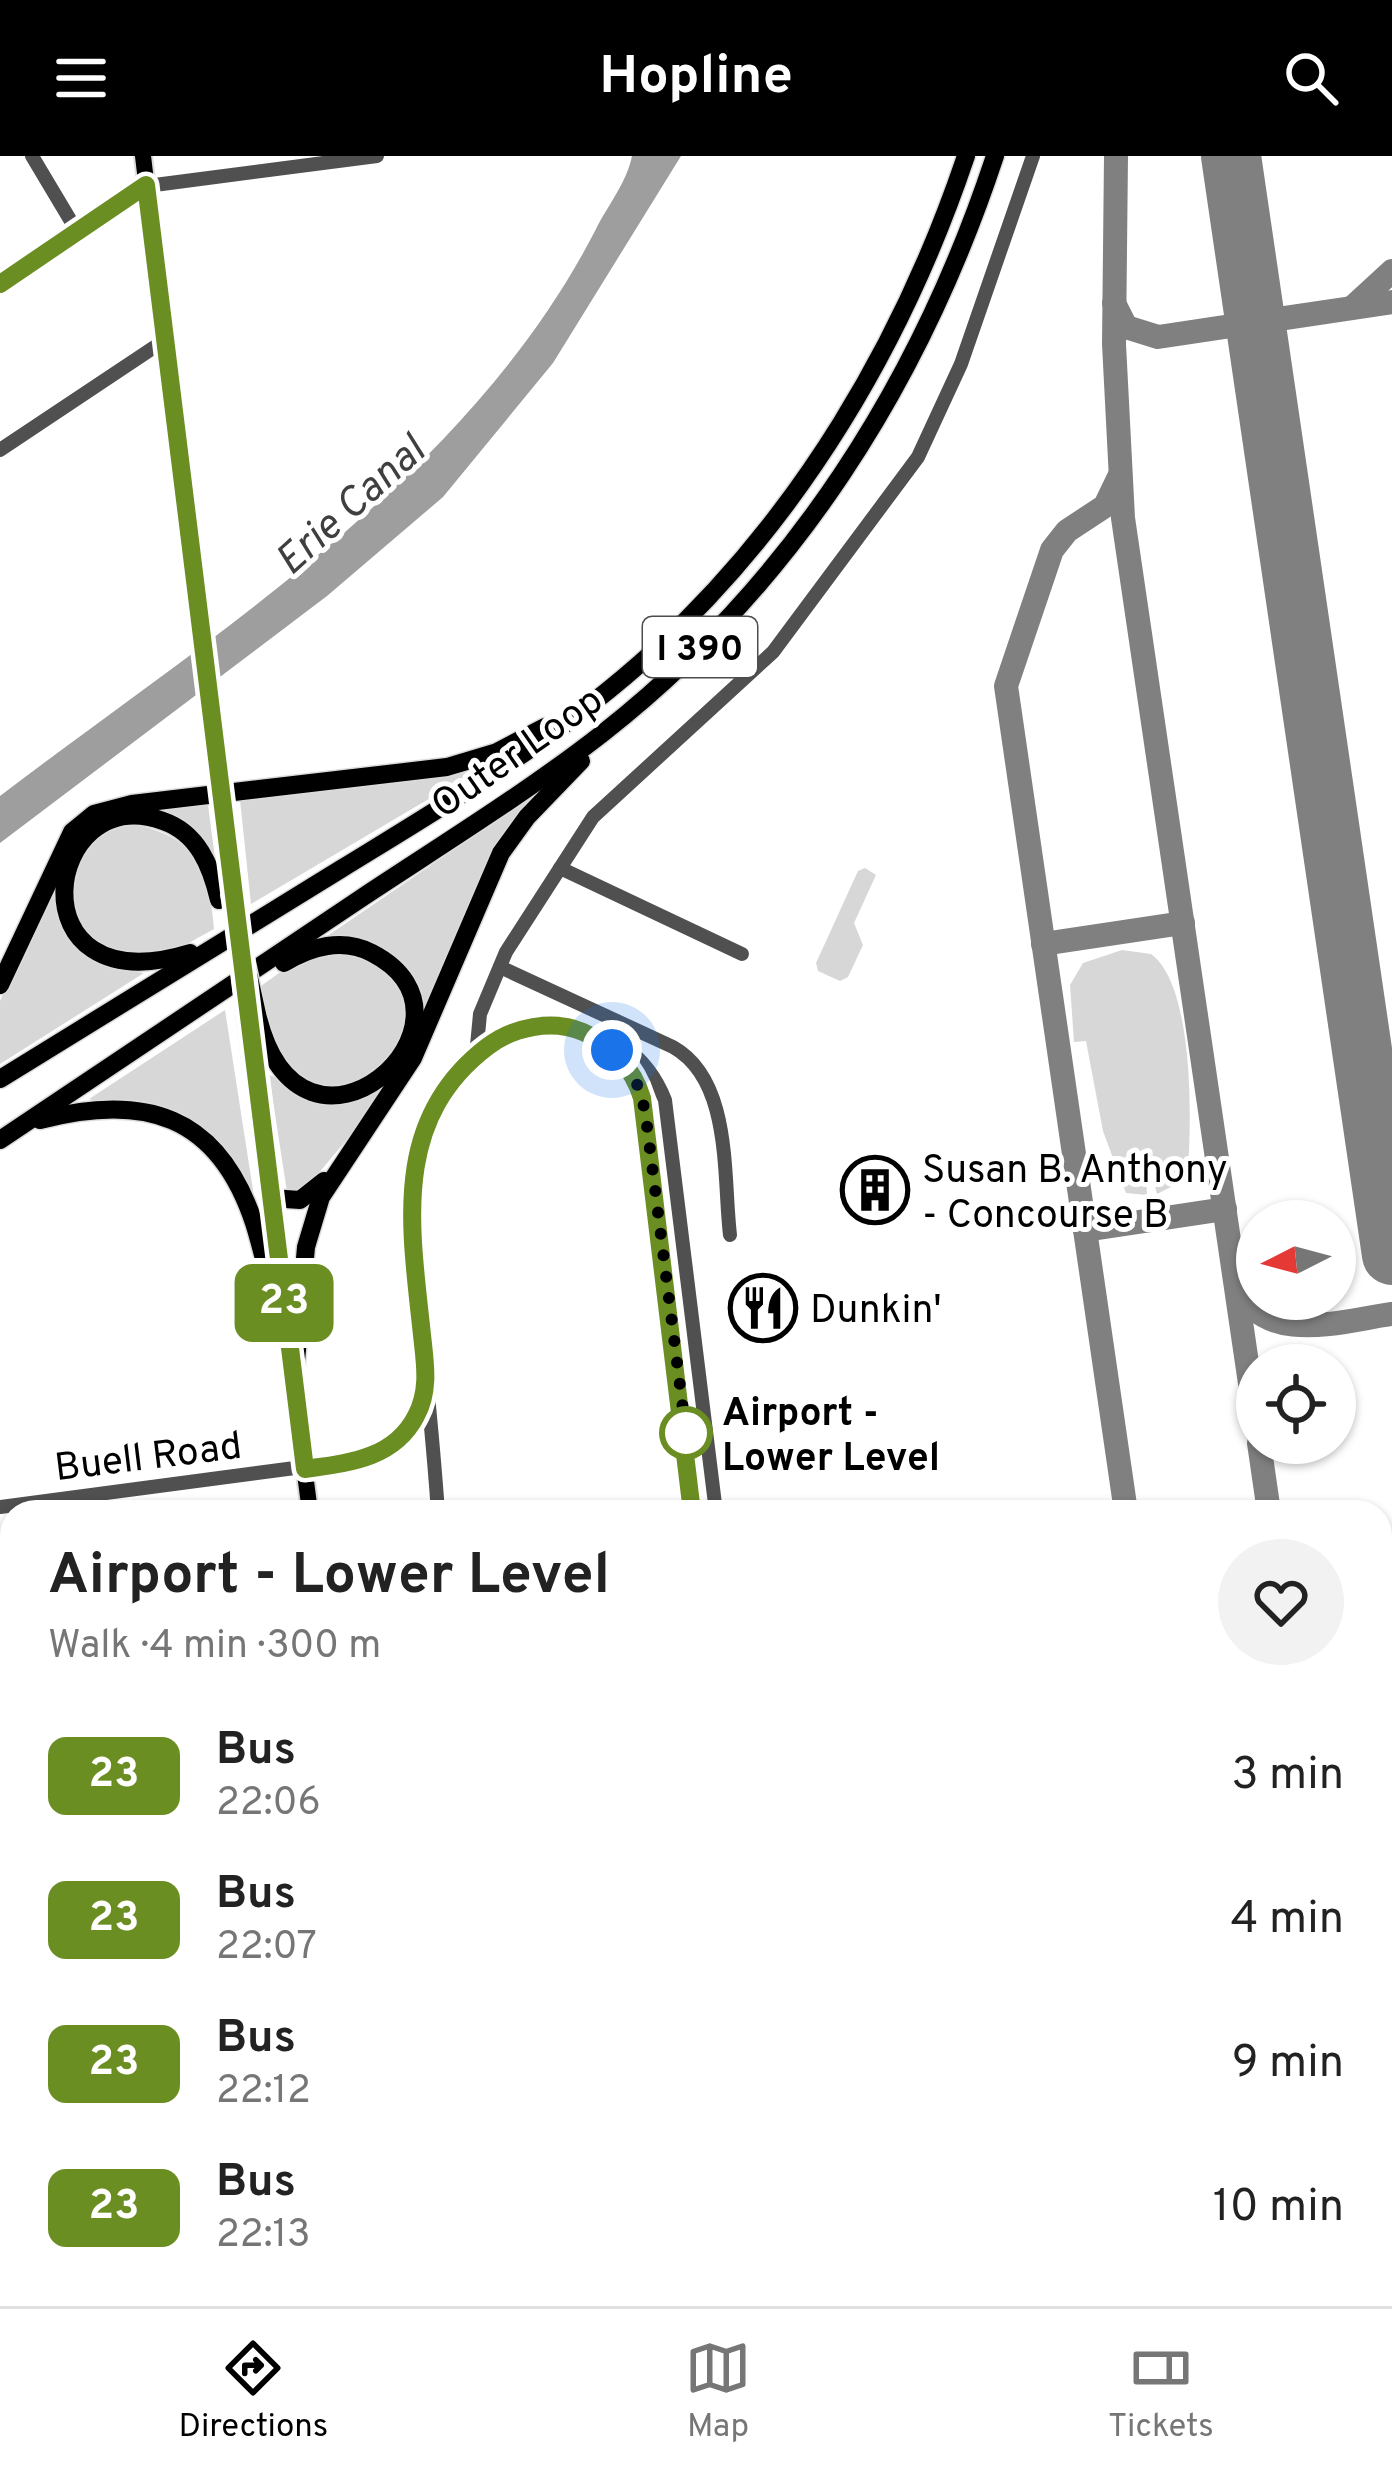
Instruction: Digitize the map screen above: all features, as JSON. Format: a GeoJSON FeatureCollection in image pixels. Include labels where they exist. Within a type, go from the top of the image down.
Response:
{"type":"FeatureCollection","features":[{"type":"Feature","properties":{"kind":"highway","name":"Outer Loop"},"geometry":{"type":"LineString","coordinates":[[0,1078],[515,761],[654,651],[742,559],[837,431],[907,306],[966,156]]}},
{"type":"Feature","properties":{"kind":"highway","name":"Outer Loop"},"geometry":{"type":"LineString","coordinates":[[0,1140],[550,772],[662,683],[784,556],[867,439],[935,312],[995,156]]}},
{"type":"Feature","properties":{"kind":"highway"},"geometry":{"type":"LineString","coordinates":[[0,985],[62,847],[82,822],[125,806],[475,760],[546,727],[654,651]]}},
{"type":"Feature","properties":{"kind":"highway"},"geometry":{"type":"LineString","coordinates":[[271,1198],[291,1202],[310,1195],[342,1159],[413,1058],[488,876],[510,838],[662,683]]}},
{"type":"Feature","properties":{"kind":"highway"},"geometry":{"type":"LineString","coordinates":[[218,945],[148,965],[111,961],[79,938],[67,916],[62,889],[68,864],[88,833],[117,819],[149,817],[177,827],[195,843],[225,896],[251,1018],[281,1069],[303,1086],[326,1094],[354,1094],[387,1077],[403,1057],[413,1023],[400,977],[379,957],[357,947],[309,950],[263,976],[231,986]]}},
{"type":"Feature","properties":{"kind":"highway"},"geometry":{"type":"LineString","coordinates":[[24,1124],[116,1107],[162,1115],[196,1132],[227,1163],[270,1287],[285,1310]]}},
{"type":"Feature","properties":{"kind":"highway"},"geometry":{"type":"LineString","coordinates":[[294,1384],[308,1238],[342,1159]]}},
{"type":"Feature","properties":{"kind":"main road"},"geometry":{"type":"LineString","coordinates":[[143,156],[219,793],[225,896]]}},
{"type":"Feature","properties":{"kind":"main road"},"geometry":{"type":"LineString","coordinates":[[251,1018],[309,1500]]}},
{"type":"Feature","properties":{"kind":"street"},"geometry":{"type":"LineString","coordinates":[[32,156],[78,233]]}},
{"type":"Feature","properties":{"kind":"street"},"geometry":{"type":"LineString","coordinates":[[0,284],[146,185],[377,156]]}},
{"type":"Feature","properties":{"kind":"street"},"geometry":{"type":"LineString","coordinates":[[476,1056],[486,1000],[500,967],[560,868],[615,792],[782,642],[911,467],[956,375],[1033,156]]}},
{"type":"Feature","properties":{"kind":"street"},"geometry":{"type":"LineString","coordinates":[[0,450],[165,340]]}},
{"type":"Feature","properties":{"kind":"street"},"geometry":{"type":"LineString","coordinates":[[560,868],[742,954]]}},
{"type":"Feature","properties":{"kind":"street"},"geometry":{"type":"LineString","coordinates":[[500,967],[673,1047],[699,1066],[713,1096],[730,1235]]}},
{"type":"Feature","properties":{"kind":"street"},"geometry":{"type":"LineString","coordinates":[[486,1000],[484,1017],[490,1030],[508,1035]]}},
{"type":"Feature","properties":{"kind":"street"},"geometry":{"type":"LineString","coordinates":[[563,1026],[594,1037],[623,1062],[640,1092],[656,1180],[676,1210]]}},
{"type":"Feature","properties":{"kind":"street"},"geometry":{"type":"LineString","coordinates":[[437,1500],[410,1220],[412,1166],[434,1106],[476,1056],[508,1035],[563,1026],[618,1041],[642,1060],[663,1094],[714,1500]]}},
{"type":"Feature","properties":{"kind":"street"},"geometry":{"type":"LineString","coordinates":[[649,1145],[691,1500]]}},
{"type":"Feature","properties":{"kind":"street","name":"Buell Road"},"geometry":{"type":"LineString","coordinates":[[56,1500],[369,1457],[395,1442],[418,1412],[426,1371]]}},
{"type":"Feature","properties":{"kind":"shaded area"},"geometry":{"type":"Polygon","coordinates":[[[632,156],[681,156],[553,363],[443,497],[327,596],[0,843],[0,796],[331,544],[480,399],[543,318],[617,193],[632,156]]]}},
{"type":"Feature","properties":{"kind":"shaded area"},"geometry":{"type":"Polygon","coordinates":[[[488,764],[251,904],[240,800],[488,764]]]}},
{"type":"Feature","properties":{"kind":"shaded area"},"geometry":{"type":"Polygon","coordinates":[[[540,791],[485,866],[422,1033],[407,979],[329,942],[327,936],[540,791]]]}},
{"type":"Feature","properties":{"kind":"shaded area"},"geometry":{"type":"Polygon","coordinates":[[[207,801],[216,866],[154,814],[155,807],[207,801]]]}},
{"type":"Feature","properties":{"kind":"shaded area"},"geometry":{"type":"Polygon","coordinates":[[[128,823],[168,836],[194,856],[207,886],[214,929],[176,950],[107,954],[74,916],[70,879],[91,840],[128,823]]]}},
{"type":"Feature","properties":{"kind":"shaded area"},"geometry":{"type":"Polygon","coordinates":[[[865,868],[876,875],[854,923],[863,945],[848,977],[840,981],[818,971],[816,963],[858,871],[865,868]]]}},
{"type":"Feature","properties":{"kind":"shaded area"},"geometry":{"type":"Polygon","coordinates":[[[52,884],[57,884],[66,923],[81,948],[105,963],[144,973],[0,1064],[0,1001],[52,884]]]}},
{"type":"Feature","properties":{"kind":"shaded area"},"geometry":{"type":"Polygon","coordinates":[[[336,950],[363,958],[388,975],[398,985],[409,1012],[405,1033],[377,1078],[330,1089],[313,1086],[288,1066],[272,1035],[261,986],[286,968],[336,950]]]}},
{"type":"Feature","properties":{"kind":"shaded area"},"geometry":{"type":"Polygon","coordinates":[[[1122,950],[1151,954],[1165,971],[1183,1026],[1190,1126],[1187,1179],[1157,1194],[1152,1174],[1146,1175],[1147,1195],[1126,1193],[1103,1131],[1086,1041],[1074,1042],[1070,985],[1083,963],[1122,950]]]}},
{"type":"Feature","properties":{"kind":"shaded area"},"geometry":{"type":"Polygon","coordinates":[[[225,1010],[257,1216],[207,1137],[89,1099],[225,1010]]]}},
{"type":"Feature","properties":{"kind":"shaded area"},"geometry":{"type":"Polygon","coordinates":[[[269,1075],[348,1099],[387,1084],[390,1088],[302,1193],[287,1192],[269,1075]]]}},
{"type":"Feature","properties":{"kind":"taxiway"},"geometry":{"type":"LineString","coordinates":[[1116,156],[1114,344],[1123,518],[1244,1344]]}},
{"type":"Feature","properties":{"kind":"taxiway"},"geometry":{"type":"LineString","coordinates":[[1233,156],[1234,177]]}},
{"type":"Feature","properties":{"kind":"taxiway"},"geometry":{"type":"LineString","coordinates":[[1355,305],[1392,271]]}},
{"type":"Feature","properties":{"kind":"taxiway"},"geometry":{"type":"LineString","coordinates":[[1114,303],[1126,327],[1158,337],[1392,302]]}},
{"type":"Feature","properties":{"kind":"taxiway"},"geometry":{"type":"LineString","coordinates":[[1119,477],[1105,506],[1067,531],[1052,550],[1006,686],[1124,1500]]}},
{"type":"Feature","properties":{"kind":"taxiway"},"geometry":{"type":"LineString","coordinates":[[1043,944],[1183,923]]}},
{"type":"Feature","properties":{"kind":"taxiway"},"geometry":{"type":"LineString","coordinates":[[1085,1230],[1225,1209]]}},
{"type":"Feature","properties":{"kind":"taxiway"},"geometry":{"type":"LineString","coordinates":[[1356,1320],[1392,1314]]}},
{"type":"Feature","properties":{"kind":"taxiway"},"geometry":{"type":"LineString","coordinates":[[1273,1320],[1306,1325],[1354,1320]]}},
{"type":"Feature","properties":{"kind":"taxiway"},"geometry":{"type":"LineString","coordinates":[[1262,1464],[1267,1500]]}},
{"type":"Feature","properties":{"kind":"runway"},"geometry":{"type":"LineString","coordinates":[[1231,156],[1392,1255]]}},
{"type":"Feature","properties":{"kind":"bus line","name":"23"},"geometry":{"type":"LineString","coordinates":[[0,284],[146,185],[305,1469],[381,1452],[405,1432],[421,1406],[426,1371],[410,1188],[418,1142],[434,1106],[458,1074],[494,1042],[532,1027],[563,1026],[594,1037],[612,1050],[630,1072],[642,1098],[692,1500]]}},
{"type":"Feature","properties":{"kind":"place","name":"Susan B. Anthony - Concourse B"},"geometry":{"type":"Point","coordinates":[875,1190]}},
{"type":"Feature","properties":{"kind":"place","name":"Dunkin'"},"geometry":{"type":"Point","coordinates":[763,1308]}},
{"type":"Feature","properties":{"kind":"place","name":"Airport - Lower Level"},"geometry":{"type":"Point","coordinates":[686,1433]}},
{"type":"Feature","properties":{"kind":"route"},"geometry":{"type":"LineString","coordinates":[[612,1050],[636,1081],[645,1110],[686,1433]]}},
{"type":"Feature","properties":{"kind":"water label","name":"Erie Canal"},"geometry":{"type":"Point","coordinates":[349,504]}}]}
